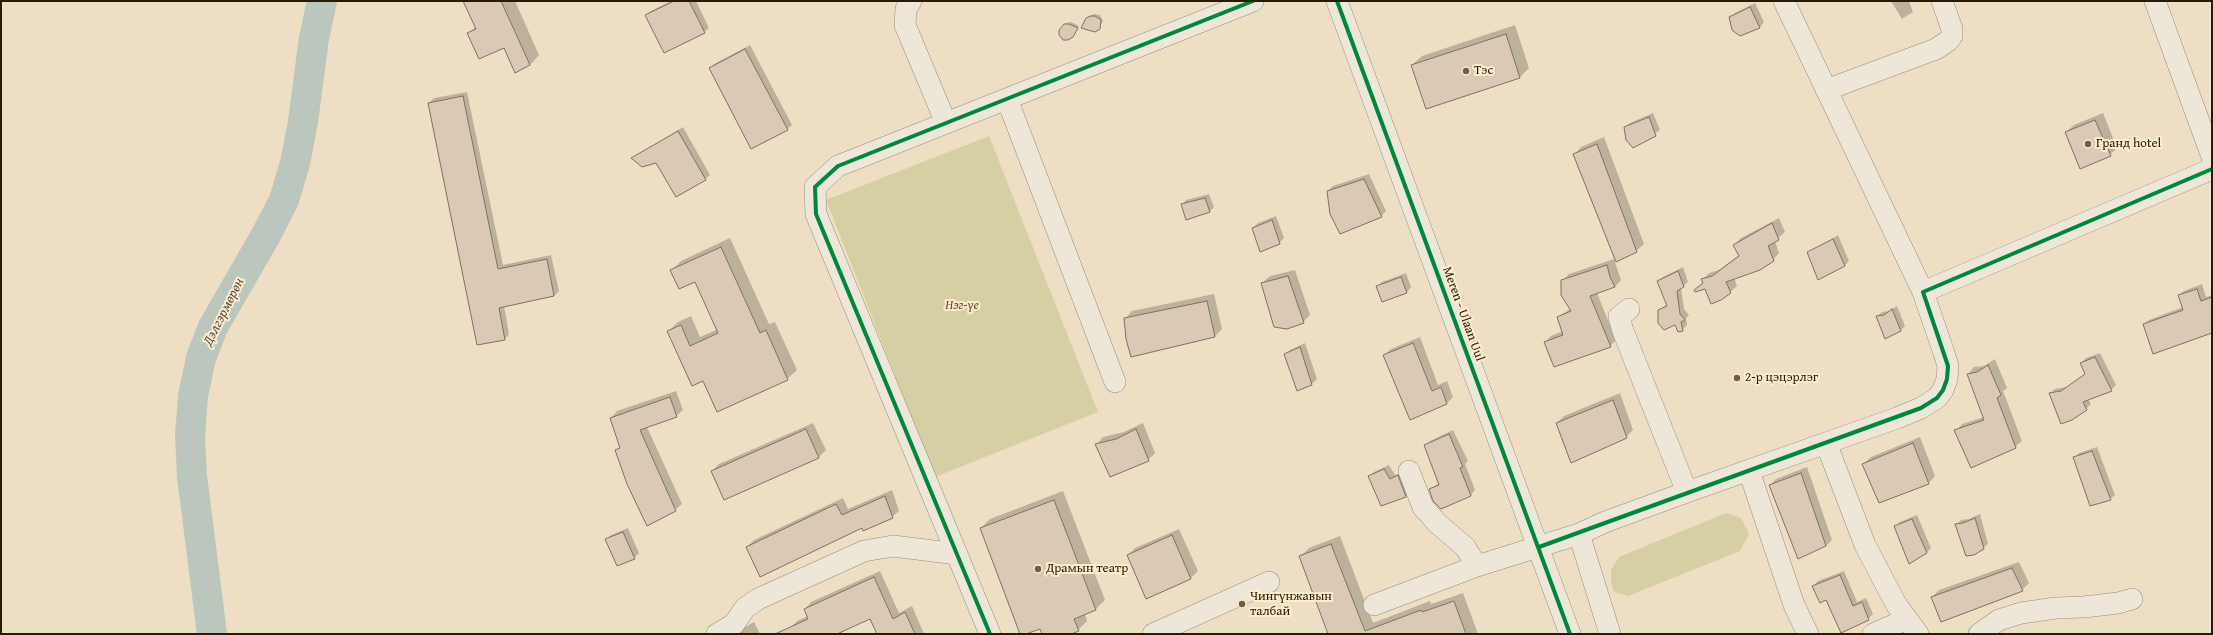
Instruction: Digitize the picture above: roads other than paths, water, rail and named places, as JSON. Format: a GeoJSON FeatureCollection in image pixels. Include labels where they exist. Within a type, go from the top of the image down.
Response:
{"type":"FeatureCollection","features":[{"type":"Feature","properties":{"kind":"street"},"geometry":{"type":"LineString","coordinates":[[911,1],[906,9],[905,25],[946,123]]}},
{"type":"Feature","properties":{"kind":"street"},"geometry":{"type":"LineString","coordinates":[[990,634],[816,214],[815,187],[838,166],[1253,1]]}},
{"type":"Feature","properties":{"kind":"street","name":"Meren - Ulaan Uul"},"geometry":{"type":"LineString","coordinates":[[1337,1],[1570,634]]}},
{"type":"Feature","properties":{"kind":"street"},"geometry":{"type":"LineString","coordinates":[[1374,605],[1477,566],[1579,534],[1605,522],[1921,408],[1937,398],[1943,390],[1947,379],[1948,366],[1923,292],[1784,1]]}},
{"type":"Feature","properties":{"kind":"street"},"geometry":{"type":"LineString","coordinates":[[1826,90],[1936,48],[1948,41],[1952,36],[1952,29],[1942,1]]}},
{"type":"Feature","properties":{"kind":"street"},"geometry":{"type":"LineString","coordinates":[[2154,1],[2212,157]]}},
{"type":"Feature","properties":{"kind":"street"},"geometry":{"type":"LineString","coordinates":[[1007,99],[1115,382]]}},
{"type":"Feature","properties":{"kind":"street"},"geometry":{"type":"LineString","coordinates":[[1923,292],[2212,169]]}},
{"type":"Feature","properties":{"kind":"street"},"geometry":{"type":"LineString","coordinates":[[1629,309],[1619,317],[1623,331],[1687,492]]}},
{"type":"Feature","properties":{"kind":"street"},"geometry":{"type":"LineString","coordinates":[[1826,443],[1865,545],[1896,604],[1912,626],[1873,634]]}},
{"type":"Feature","properties":{"kind":"street"},"geometry":{"type":"LineString","coordinates":[[1408,471],[1423,507],[1437,523],[1465,547],[1477,566]]}},
{"type":"Feature","properties":{"kind":"street"},"geometry":{"type":"LineString","coordinates":[[1749,471],[1794,605],[1808,634]]}},
{"type":"Feature","properties":{"kind":"street"},"geometry":{"type":"LineString","coordinates":[[1579,534],[1610,634]]}},
{"type":"Feature","properties":{"kind":"street"},"geometry":{"type":"LineString","coordinates":[[717,634],[734,624],[745,608],[758,599],[864,551],[893,546],[957,554]]}},
{"type":"Feature","properties":{"kind":"street"},"geometry":{"type":"LineString","coordinates":[[1153,634],[1269,582]]}},
{"type":"Feature","properties":{"kind":"street"},"geometry":{"type":"LineString","coordinates":[[1979,634],[1999,620],[2021,613],[2056,608],[2112,604],[2132,599]]}},
{"type":"Feature","properties":{"kind":"waterway","name":"Дэлгэрмөрөн"},"geometry":{"type":"LineString","coordinates":[[212,634],[192,476],[190,436],[193,396],[201,358],[213,327],[266,235],[284,200],[295,163],[303,122],[314,38],[322,1]]}},
{"type":"Feature","properties":{"kind":"place","name":"Тэс"},"geometry":{"type":"Point","coordinates":[1466,71]}},
{"type":"Feature","properties":{"kind":"place","name":"Гранд hotel"},"geometry":{"type":"Point","coordinates":[2088,144]}},
{"type":"Feature","properties":{"kind":"place","name":"2-р цэцэрлэг"},"geometry":{"type":"Point","coordinates":[1737,378]}},
{"type":"Feature","properties":{"kind":"place","name":"Драмын театр"},"geometry":{"type":"Point","coordinates":[1038,569]}},
{"type":"Feature","properties":{"kind":"place","name":"Чингүнжавын талбай"},"geometry":{"type":"Point","coordinates":[1242,604]}},
{"type":"Feature","properties":{"kind":"park label","name":"Нэг-үе"},"geometry":{"type":"Point","coordinates":[962,306]}}]}
